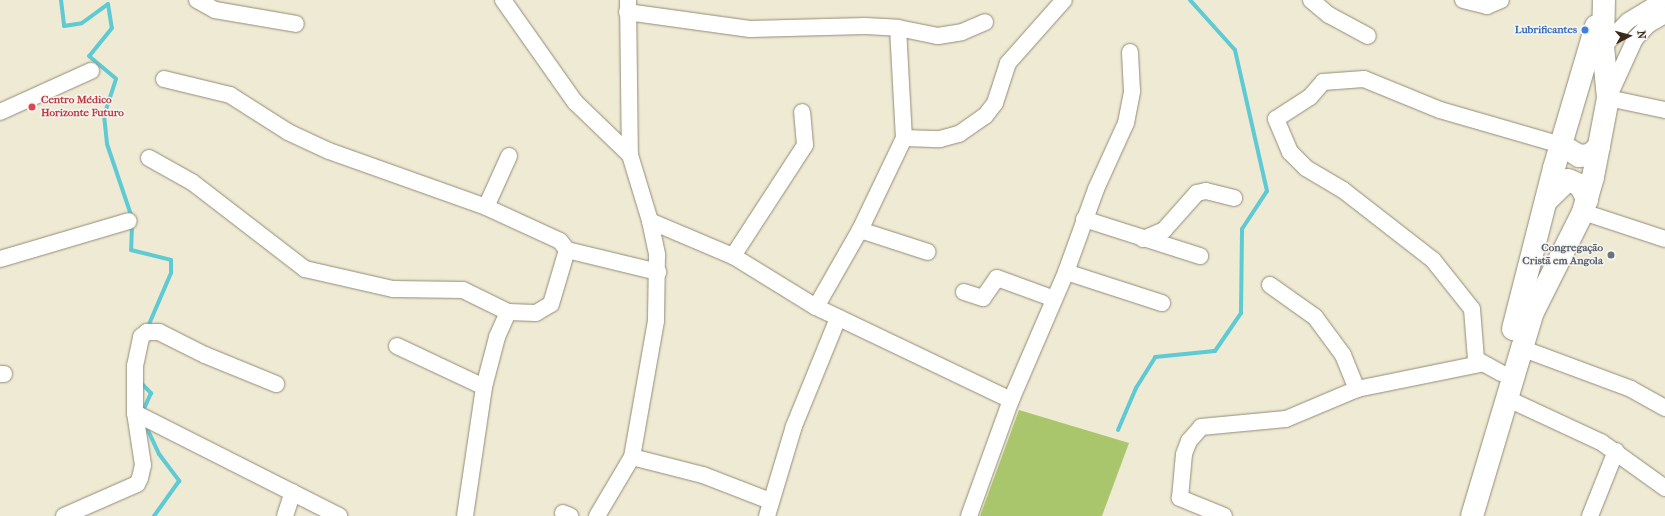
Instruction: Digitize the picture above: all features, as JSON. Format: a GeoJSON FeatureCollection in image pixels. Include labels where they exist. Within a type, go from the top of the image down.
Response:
{"type":"FeatureCollection","features":[{"type":"Feature","properties":{"kind":"street"},"geometry":{"type":"LineString","coordinates":[[197,0],[215,10],[296,24]]}},
{"type":"Feature","properties":{"kind":"street"},"geometry":{"type":"LineString","coordinates":[[503,0],[575,102],[630,155]]}},
{"type":"Feature","properties":{"kind":"street"},"geometry":{"type":"LineString","coordinates":[[904,138],[940,139],[959,134],[986,116],[995,103],[1008,62],[1064,0]]}},
{"type":"Feature","properties":{"kind":"street"},"geometry":{"type":"LineString","coordinates":[[1311,0],[1329,15],[1368,36]]}},
{"type":"Feature","properties":{"kind":"street"},"geometry":{"type":"LineString","coordinates":[[1463,0],[1487,6],[1501,0]]}},
{"type":"Feature","properties":{"kind":"street"},"geometry":{"type":"LineString","coordinates":[[1603,0],[1603,46],[1608,98]]}},
{"type":"Feature","properties":{"kind":"street"},"geometry":{"type":"LineString","coordinates":[[1460,516],[1501,373],[1561,145],[1603,0]]}},
{"type":"Feature","properties":{"kind":"street"},"geometry":{"type":"LineString","coordinates":[[1583,71],[1603,46],[1628,21],[1658,5]]}},
{"type":"Feature","properties":{"kind":"street"},"geometry":{"type":"LineString","coordinates":[[1472,516],[1521,348],[1541,293],[1585,206],[1599,147],[1608,98],[1635,39],[1648,25],[1658,5]]}},
{"type":"Feature","properties":{"kind":"street"},"geometry":{"type":"LineString","coordinates":[[597,516],[632,457],[652,348],[658,272],[650,221],[630,155],[627,6],[750,29],[898,28],[938,36],[962,32],[985,22]]}},
{"type":"Feature","properties":{"kind":"street"},"geometry":{"type":"LineString","coordinates":[[816,307],[860,230],[904,138],[898,28]]}},
{"type":"Feature","properties":{"kind":"street"},"geometry":{"type":"LineString","coordinates":[[969,516],[1011,400],[1052,298],[1066,272],[1084,218],[1131,107],[1130,52]]}},
{"type":"Feature","properties":{"kind":"street"},"geometry":{"type":"LineString","coordinates":[[0,112],[91,71]]}},
{"type":"Feature","properties":{"kind":"street"},"geometry":{"type":"LineString","coordinates":[[164,79],[230,96],[288,132],[329,151],[486,207],[560,241],[567,250],[658,272]]}},
{"type":"Feature","properties":{"kind":"street"},"geometry":{"type":"LineString","coordinates":[[1480,364],[1474,354],[1474,315],[1469,302],[1429,255],[1297,160],[1283,138],[1276,119],[1314,94],[1323,82],[1364,79],[1440,110],[1561,145],[1579,156],[1590,155],[1599,147]]}},
{"type":"Feature","properties":{"kind":"street"},"geometry":{"type":"LineString","coordinates":[[1608,98],[1665,110]]}},
{"type":"Feature","properties":{"kind":"street"},"geometry":{"type":"LineString","coordinates":[[733,256],[805,145],[802,112]]}},
{"type":"Feature","properties":{"kind":"street"},"geometry":{"type":"LineString","coordinates":[[486,207],[509,156]]}},
{"type":"Feature","properties":{"kind":"street"},"geometry":{"type":"LineString","coordinates":[[149,158],[192,182],[305,269],[393,289],[463,290],[508,312],[536,313],[550,304],[567,250]]}},
{"type":"Feature","properties":{"kind":"street"},"geometry":{"type":"LineString","coordinates":[[1546,202],[1568,180],[1580,185],[1585,206]]}},
{"type":"Feature","properties":{"kind":"street"},"geometry":{"type":"LineString","coordinates":[[1143,239],[1164,230],[1198,192],[1206,191],[1234,198]]}},
{"type":"Feature","properties":{"kind":"street"},"geometry":{"type":"LineString","coordinates":[[1585,206],[1665,239]]}},
{"type":"Feature","properties":{"kind":"street"},"geometry":{"type":"LineString","coordinates":[[1084,218],[1143,239],[1200,256]]}},
{"type":"Feature","properties":{"kind":"street"},"geometry":{"type":"LineString","coordinates":[[0,258],[129,221]]}},
{"type":"Feature","properties":{"kind":"street"},"geometry":{"type":"LineString","coordinates":[[650,221],[733,256],[816,307],[1011,400]]}},
{"type":"Feature","properties":{"kind":"street"},"geometry":{"type":"LineString","coordinates":[[860,230],[928,252]]}},
{"type":"Feature","properties":{"kind":"street"},"geometry":{"type":"LineString","coordinates":[[1066,272],[1162,303]]}},
{"type":"Feature","properties":{"kind":"street"},"geometry":{"type":"LineString","coordinates":[[964,292],[983,298],[997,278],[1052,298]]}},
{"type":"Feature","properties":{"kind":"street"},"geometry":{"type":"LineString","coordinates":[[1270,285],[1315,317],[1329,333],[1345,358],[1357,389]]}},
{"type":"Feature","properties":{"kind":"street"},"geometry":{"type":"LineString","coordinates":[[465,516],[484,387],[492,352],[508,312]]}},
{"type":"Feature","properties":{"kind":"street"},"geometry":{"type":"LineString","coordinates":[[632,457],[703,475],[769,509],[794,426],[838,318]]}},
{"type":"Feature","properties":{"kind":"street"},"geometry":{"type":"LineString","coordinates":[[64,516],[137,484],[143,464],[135,413],[135,366],[141,337],[151,330],[276,384]]}},
{"type":"Feature","properties":{"kind":"street"},"geometry":{"type":"LineString","coordinates":[[396,346],[484,387]]}},
{"type":"Feature","properties":{"kind":"street"},"geometry":{"type":"LineString","coordinates":[[1521,348],[1632,389],[1665,408]]}},
{"type":"Feature","properties":{"kind":"street"},"geometry":{"type":"LineString","coordinates":[[1224,516],[1180,498],[1184,454],[1194,432],[1205,424],[1286,419],[1357,389],[1480,364],[1501,373]]}},
{"type":"Feature","properties":{"kind":"street"},"geometry":{"type":"LineString","coordinates":[[1506,398],[1616,451],[1665,488]]}},
{"type":"Feature","properties":{"kind":"street"},"geometry":{"type":"LineString","coordinates":[[135,413],[338,516]]}},
{"type":"Feature","properties":{"kind":"street"},"geometry":{"type":"LineString","coordinates":[[1590,516],[1616,451]]}},
{"type":"Feature","properties":{"kind":"street"},"geometry":{"type":"LineString","coordinates":[[284,516],[293,492]]}},
{"type":"Feature","properties":{"kind":"green space"},"geometry":{"type":"Polygon","coordinates":[[[1019,410],[1129,443],[1102,516],[980,516],[1019,410]]]}},
{"type":"Feature","properties":{"kind":"waterway"},"geometry":{"type":"LineString","coordinates":[[61,0],[64,26],[82,23],[108,4],[112,28],[89,56],[116,79],[104,115],[107,144],[132,218]]}},
{"type":"Feature","properties":{"kind":"waterway"},"geometry":{"type":"LineString","coordinates":[[1118,430],[1136,388],[1155,357],[1215,351],[1241,313],[1242,229],[1267,191],[1235,50],[1190,0]]}},
{"type":"Feature","properties":{"kind":"waterway"},"geometry":{"type":"LineString","coordinates":[[132,225],[131,250],[171,260],[171,273],[147,329]]}},
{"type":"Feature","properties":{"kind":"waterway"},"geometry":{"type":"LineString","coordinates":[[140,382],[151,393],[142,413]]}},
{"type":"Feature","properties":{"kind":"waterway"},"geometry":{"type":"LineString","coordinates":[[145,424],[159,454],[179,481],[154,516]]}},
{"type":"Feature","properties":{"kind":"place","name":"Lubrificantes"},"geometry":{"type":"Point","coordinates":[1585,30]}},
{"type":"Feature","properties":{"kind":"place","name":"Centro Médico Horizonte Futuro"},"geometry":{"type":"Point","coordinates":[32,107]}},
{"type":"Feature","properties":{"kind":"place","name":"Congregação Cristã em Angola"},"geometry":{"type":"Point","coordinates":[1611,255]}}]}
